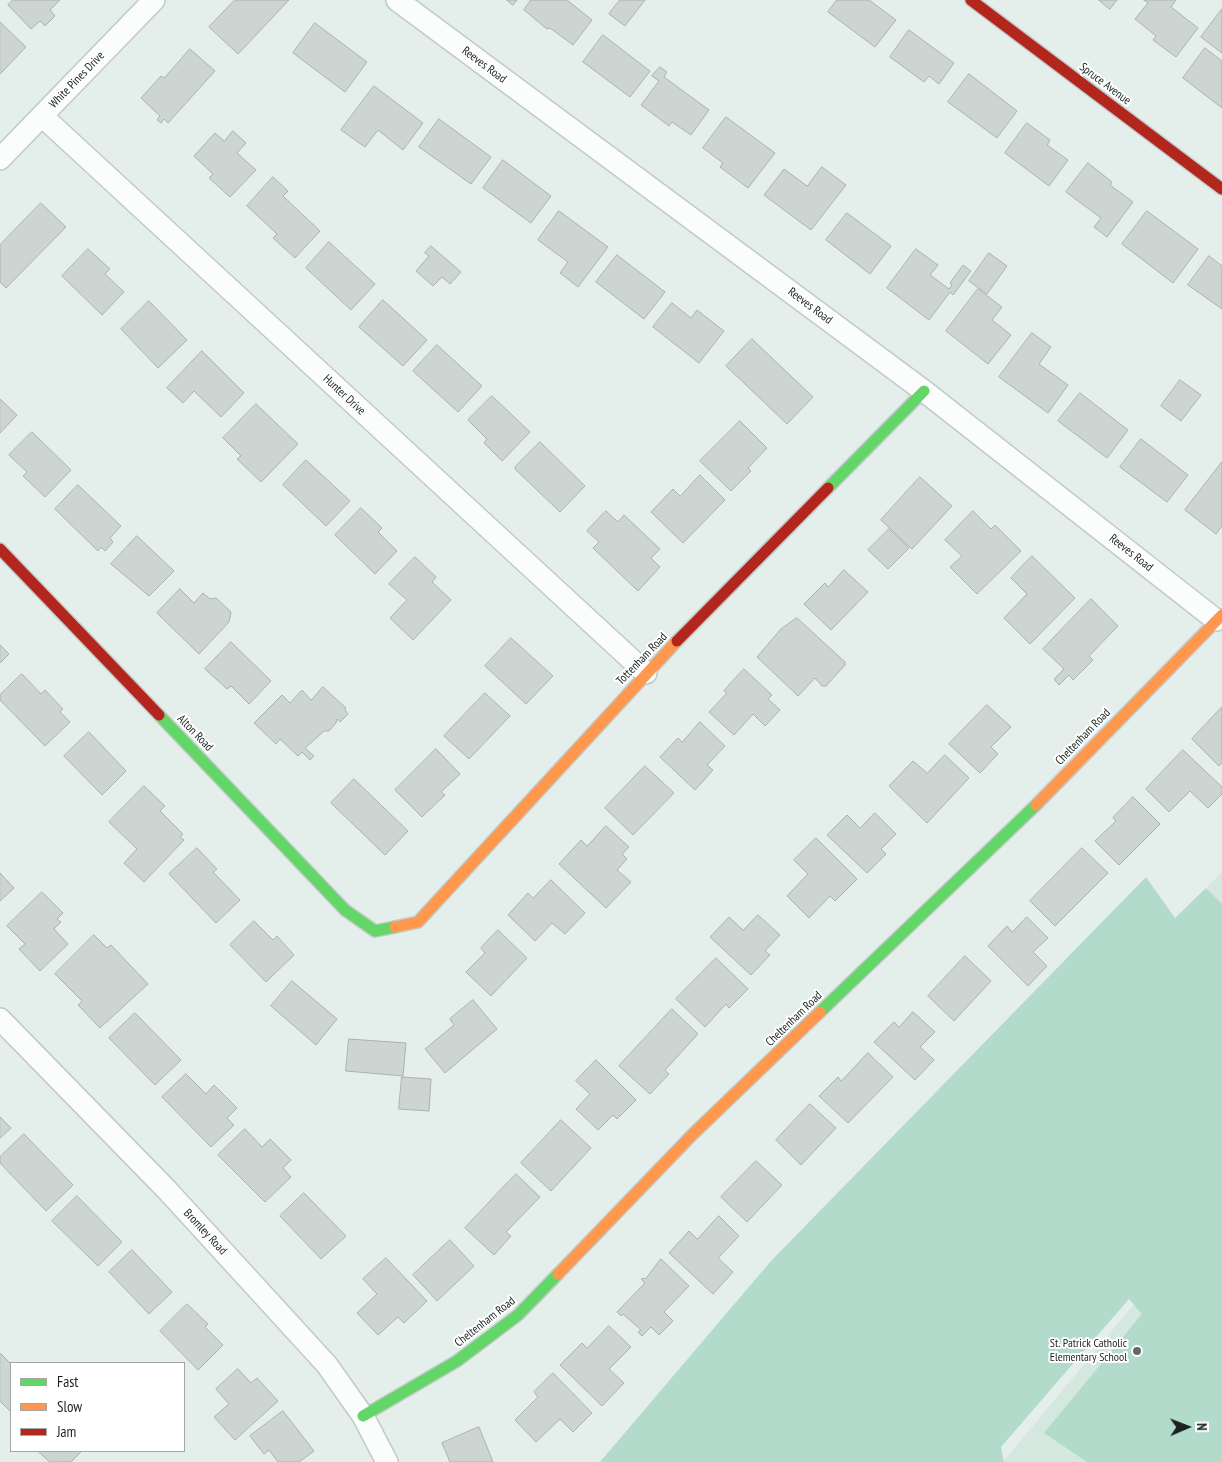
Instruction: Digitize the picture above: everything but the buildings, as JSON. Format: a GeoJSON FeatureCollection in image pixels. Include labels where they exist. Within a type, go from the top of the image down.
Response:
{"type":"FeatureCollection","features":[{"type":"Feature","properties":{"kind":"street","name":"White Pines Drive"},"geometry":{"type":"LineString","coordinates":[[0,159],[154,0]]}},
{"type":"Feature","properties":{"kind":"street","name":"Reeves Road"},"geometry":{"type":"LineString","coordinates":[[397,0],[924,391],[1219,618]]}},
{"type":"Feature","properties":{"kind":"street","name":"Spruce Avenue"},"geometry":{"type":"LineString","coordinates":[[971,0],[1222,189]]}},
{"type":"Feature","properties":{"kind":"street","name":"Hunter Drive"},"geometry":{"type":"LineString","coordinates":[[42,116],[646,673]]}},
{"type":"Feature","properties":{"kind":"street","name":"Tottenham Road"},"geometry":{"type":"LineString","coordinates":[[375,931],[418,922],[646,673],[924,391]]}},
{"type":"Feature","properties":{"kind":"street","name":"Alton Road"},"geometry":{"type":"LineString","coordinates":[[0,549],[346,910],[375,931]]}},
{"type":"Feature","properties":{"kind":"street","name":"Cheltenham Road"},"geometry":{"type":"LineString","coordinates":[[363,1416],[457,1361],[518,1315],[693,1134],[1024,817],[1219,618]]}},
{"type":"Feature","properties":{"kind":"street","name":"Bromley Road"},"geometry":{"type":"LineString","coordinates":[[0,1019],[167,1190],[328,1366],[363,1416],[387,1462]]}},
{"type":"Feature","properties":{"kind":"shaded area"},"geometry":{"type":"Polygon","coordinates":[[[1222,872],[1222,904],[1206,888],[1222,872]]]}},
{"type":"Feature","properties":{"kind":"shaded area","name":"St. Patrick Catholic Elementary School"},"geometry":{"type":"Polygon","coordinates":[[[1134,1304],[1222,1398],[1222,1462],[1003,1462],[1134,1304]]]}},
{"type":"Feature","properties":{"kind":"green space"},"geometry":{"type":"Polygon","coordinates":[[[1146,877],[1175,918],[1206,888],[1222,904],[1222,1462],[1087,1462],[1044,1433],[1142,1314],[1129,1299],[1001,1447],[1004,1462],[600,1462],[771,1261],[1146,877]]]}},
{"type":"Feature","properties":{"kind":"traffic: fast"},"geometry":{"type":"LineString","coordinates":[[828,488],[924,391]]}},
{"type":"Feature","properties":{"kind":"traffic: fast"},"geometry":{"type":"LineString","coordinates":[[159,715],[345,910],[375,931],[395,927]]}},
{"type":"Feature","properties":{"kind":"traffic: fast"},"geometry":{"type":"LineString","coordinates":[[820,1012],[1036,805]]}},
{"type":"Feature","properties":{"kind":"traffic: fast"},"geometry":{"type":"LineString","coordinates":[[363,1416],[457,1361],[518,1315],[558,1274]]}},
{"type":"Feature","properties":{"kind":"traffic: slow"},"geometry":{"type":"LineString","coordinates":[[1036,805],[1222,615]]}},
{"type":"Feature","properties":{"kind":"traffic: slow"},"geometry":{"type":"LineString","coordinates":[[395,927],[418,922],[677,641]]}},
{"type":"Feature","properties":{"kind":"traffic: slow"},"geometry":{"type":"LineString","coordinates":[[558,1274],[693,1134],[820,1012]]}},
{"type":"Feature","properties":{"kind":"traffic: jam"},"geometry":{"type":"LineString","coordinates":[[971,0],[1222,189]]}},
{"type":"Feature","properties":{"kind":"traffic: jam"},"geometry":{"type":"LineString","coordinates":[[677,641],[828,488]]}},
{"type":"Feature","properties":{"kind":"traffic: jam"},"geometry":{"type":"LineString","coordinates":[[0,549],[159,715]]}},
{"type":"Feature","properties":{"kind":"place","name":"St. Patrick Catholic Elementary School"},"geometry":{"type":"Point","coordinates":[1137,1351]}}]}
